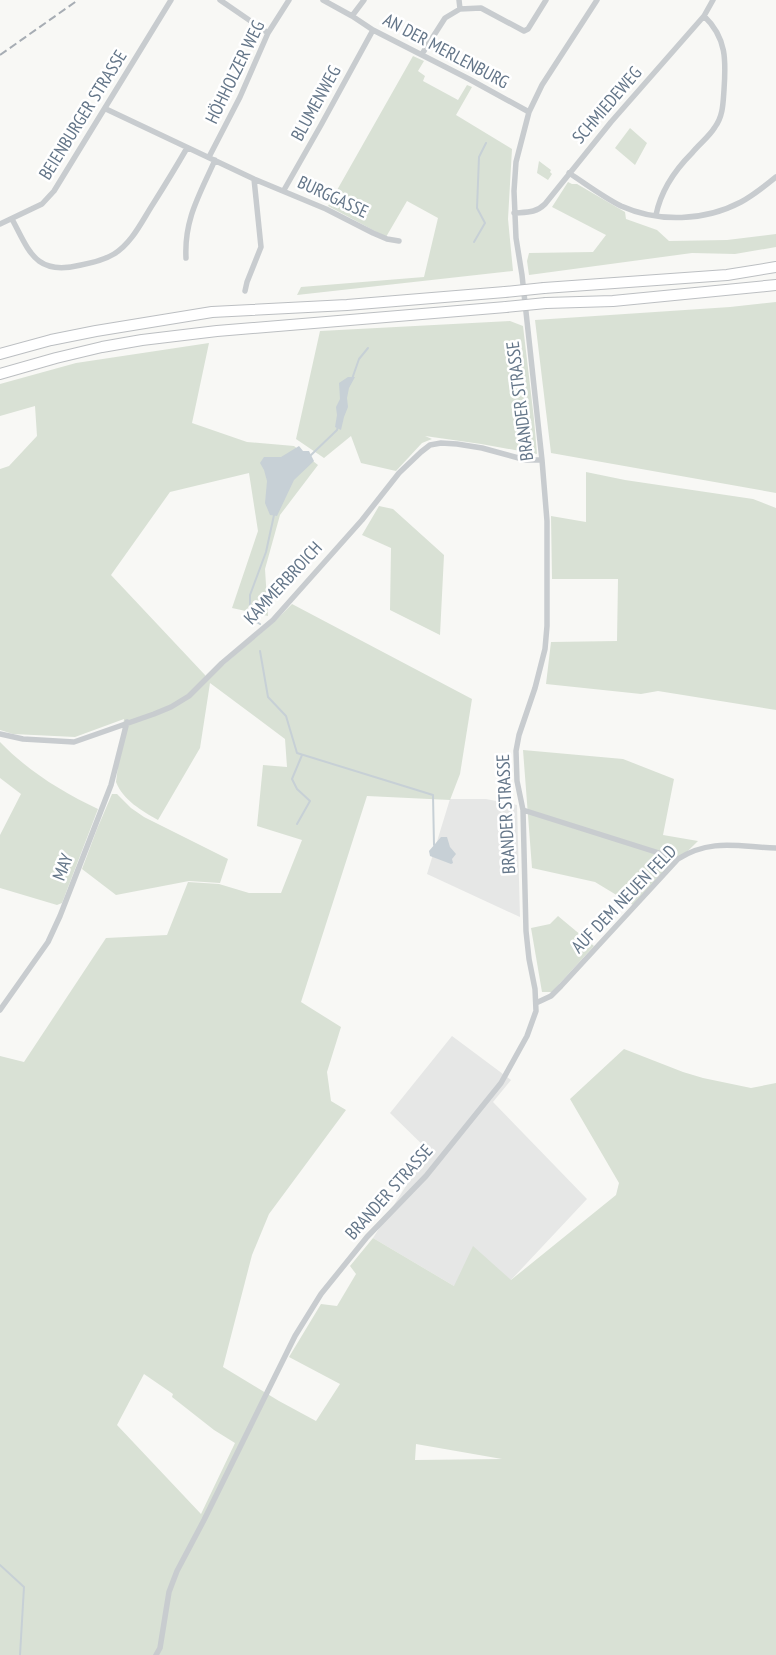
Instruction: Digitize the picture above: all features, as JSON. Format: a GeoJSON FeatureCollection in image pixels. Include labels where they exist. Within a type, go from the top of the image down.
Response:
{"type":"FeatureCollection","features":[{"type":"Feature","properties":{"kind":"highway"},"geometry":{"type":"LineString","coordinates":[[0,354],[86,332],[212,312],[348,304],[727,275],[776,267]]}},
{"type":"Feature","properties":{"kind":"highway"},"geometry":{"type":"LineString","coordinates":[[0,374],[83,351],[152,339],[217,331],[506,308],[546,303],[613,301],[776,285]]}},
{"type":"Feature","properties":{"kind":"street","name":"BEIENBURGER STRASSE"},"geometry":{"type":"LineString","coordinates":[[0,224],[42,204],[54,191],[106,109],[171,0]]}},
{"type":"Feature","properties":{"kind":"street"},"geometry":{"type":"LineString","coordinates":[[220,0],[268,33]]}},
{"type":"Feature","properties":{"kind":"street","name":"HÖHHOLZER WEG"},"geometry":{"type":"LineString","coordinates":[[209,157],[240,97],[268,33],[289,0]]}},
{"type":"Feature","properties":{"kind":"street","name":"AN DER MERLENBURG"},"geometry":{"type":"LineString","coordinates":[[323,0],[372,30],[422,54],[529,112]]}},
{"type":"Feature","properties":{"kind":"street"},"geometry":{"type":"LineString","coordinates":[[352,16],[364,0]]}},
{"type":"Feature","properties":{"kind":"street"},"geometry":{"type":"LineString","coordinates":[[460,0],[460,9]]}},
{"type":"Feature","properties":{"kind":"street"},"geometry":{"type":"LineString","coordinates":[[422,54],[445,18],[460,9],[481,8],[524,31],[528,29],[546,0]]}},
{"type":"Feature","properties":{"kind":"street","name":"BRANDER STRASSE"},"geometry":{"type":"LineString","coordinates":[[156,1655],[164,1631],[170,1592],[177,1571],[295,1336],[321,1294],[367,1237],[426,1176],[501,1083],[534,1019],[536,1003],[526,931],[523,810],[517,780],[516,751],[540,671],[547,626],[547,521],[522,274],[517,249],[514,191],[516,162],[529,112],[542,84],[597,0]]}},
{"type":"Feature","properties":{"kind":"street","name":"SCHMIEDEWEG"},"geometry":{"type":"LineString","coordinates":[[514,213],[538,210],[545,204],[610,122],[704,16],[714,0]]}},
{"type":"Feature","properties":{"kind":"street"},"geometry":{"type":"LineString","coordinates":[[656,215],[659,201],[672,175],[715,127],[723,109],[726,58],[718,34],[704,16]]}},
{"type":"Feature","properties":{"kind":"street","name":"BLUMENWEG"},"geometry":{"type":"LineString","coordinates":[[284,190],[372,30]]}},
{"type":"Feature","properties":{"kind":"street","name":"BURGGASSE"},"geometry":{"type":"LineString","coordinates":[[106,109],[254,179],[326,208],[373,233],[387,239],[399,241]]}},
{"type":"Feature","properties":{"kind":"street"},"geometry":{"type":"LineString","coordinates":[[12,219],[34,257],[49,267],[67,269],[106,258],[122,248],[136,231],[188,148]]}},
{"type":"Feature","properties":{"kind":"street"},"geometry":{"type":"LineString","coordinates":[[186,258],[187,228],[194,207],[215,160]]}},
{"type":"Feature","properties":{"kind":"street"},"geometry":{"type":"LineString","coordinates":[[569,173],[622,206],[639,212],[678,218],[705,215],[726,208],[742,201],[776,177]]}},
{"type":"Feature","properties":{"kind":"street"},"geometry":{"type":"LineString","coordinates":[[245,291],[261,247],[254,179]]}},
{"type":"Feature","properties":{"kind":"street","name":"KAMMERBROICH"},"geometry":{"type":"LineString","coordinates":[[0,734],[23,739],[74,742],[171,707],[189,696],[222,663],[269,624],[362,520],[399,473],[430,445],[441,443],[457,444],[482,448],[526,460],[542,460]]}},
{"type":"Feature","properties":{"kind":"street","name":"MAY"},"geometry":{"type":"LineString","coordinates":[[0,1010],[48,942],[60,916],[111,785],[127,722]]}},
{"type":"Feature","properties":{"kind":"street"},"geometry":{"type":"LineString","coordinates":[[523,810],[678,859]]}},
{"type":"Feature","properties":{"kind":"street","name":"AUF DEM NEUEN FELD"},"geometry":{"type":"LineString","coordinates":[[536,1003],[550,996],[561,986],[678,859],[689,852],[710,845],[776,848]]}},
{"type":"Feature","properties":{"kind":"shaded area"},"geometry":{"type":"Polygon","coordinates":[[[413,56],[424,61],[418,71],[425,76],[423,81],[458,100],[467,85],[472,87],[456,115],[512,149],[508,219],[513,271],[297,295],[301,287],[424,277],[438,218],[407,201],[386,237],[328,206],[413,56]]]}},
{"type":"Feature","properties":{"kind":"shaded area"},"geometry":{"type":"Polygon","coordinates":[[[630,128],[647,143],[635,165],[615,148],[630,128]]]}},
{"type":"Feature","properties":{"kind":"shaded area"},"geometry":{"type":"Polygon","coordinates":[[[539,161],[551,170],[552,174],[548,180],[537,173],[539,161]]]}},
{"type":"Feature","properties":{"kind":"shaded area"},"geometry":{"type":"Polygon","coordinates":[[[568,182],[577,184],[625,212],[626,219],[657,230],[669,241],[727,240],[776,234],[776,247],[735,254],[692,253],[529,275],[527,261],[529,253],[593,252],[606,235],[552,207],[568,182]]]}},
{"type":"Feature","properties":{"kind":"shaded area"},"geometry":{"type":"Polygon","coordinates":[[[776,302],[776,493],[551,453],[535,320],[730,307],[776,302]]]}},
{"type":"Feature","properties":{"kind":"shaded area"},"geometry":{"type":"Polygon","coordinates":[[[510,321],[523,326],[537,454],[425,436],[432,439],[422,443],[396,471],[361,463],[351,436],[324,458],[296,439],[320,331],[510,321]]]}},
{"type":"Feature","properties":{"kind":"shaded area"},"geometry":{"type":"Polygon","coordinates":[[[209,343],[192,423],[247,442],[294,446],[318,465],[280,515],[265,569],[268,616],[232,608],[258,531],[249,473],[170,492],[111,575],[207,679],[274,622],[292,604],[472,699],[460,774],[450,800],[367,796],[301,1002],[341,1027],[327,1072],[331,1101],[346,1110],[269,1214],[252,1255],[223,1367],[316,1421],[340,1384],[289,1357],[321,1304],[337,1306],[356,1274],[350,1266],[373,1238],[454,1286],[473,1246],[511,1280],[616,1195],[619,1183],[570,1099],[624,1049],[703,1078],[751,1088],[776,1083],[776,1655],[0,1655],[0,1056],[24,1062],[106,938],[167,935],[188,882],[219,884],[249,893],[281,893],[302,840],[257,826],[263,765],[287,767],[285,739],[210,683],[200,748],[158,820],[128,800],[116,782],[124,719],[75,737],[13,734],[0,730],[0,469],[9,466],[37,436],[35,406],[0,416],[0,384],[76,363],[209,343]],[[144,1374],[117,1425],[201,1514],[235,1443],[214,1430],[172,1397],[173,1394],[144,1374]],[[416,1444],[415,1460],[503,1459],[502,1459],[416,1444]]]}},
{"type":"Feature","properties":{"kind":"shaded area"},"geometry":{"type":"Polygon","coordinates":[[[348,377],[355,377],[349,388],[348,407],[341,430],[335,427],[336,407],[340,399],[339,383],[348,377]]]}},
{"type":"Feature","properties":{"kind":"shaded area"},"geometry":{"type":"Polygon","coordinates":[[[299,446],[303,451],[309,451],[314,461],[294,480],[277,516],[270,515],[265,503],[267,481],[260,463],[264,457],[281,457],[299,446]]]}},
{"type":"Feature","properties":{"kind":"shaded area"},"geometry":{"type":"Polygon","coordinates":[[[586,472],[625,480],[753,499],[776,508],[776,710],[658,691],[641,694],[546,684],[551,642],[617,641],[618,579],[552,579],[551,516],[586,522],[586,472]]]}},
{"type":"Feature","properties":{"kind":"shaded area"},"geometry":{"type":"Polygon","coordinates":[[[379,506],[393,509],[444,555],[440,635],[390,610],[391,548],[362,535],[379,506]]]}},
{"type":"Feature","properties":{"kind":"shaded area"},"geometry":{"type":"Polygon","coordinates":[[[0,742],[46,780],[98,809],[62,903],[57,905],[0,888],[0,835],[21,794],[0,778],[0,742]]]}},
{"type":"Feature","properties":{"kind":"shaded area"},"geometry":{"type":"Polygon","coordinates":[[[523,750],[623,759],[674,779],[663,835],[698,841],[633,905],[595,882],[532,868],[523,750]]]}},
{"type":"Feature","properties":{"kind":"shaded area"},"geometry":{"type":"Polygon","coordinates":[[[112,794],[117,794],[131,808],[144,817],[228,859],[220,883],[189,881],[116,895],[82,869],[112,794]]]}},
{"type":"Feature","properties":{"kind":"shaded area"},"geometry":{"type":"Polygon","coordinates":[[[450,799],[486,799],[517,805],[520,917],[427,874],[450,799]]]}},
{"type":"Feature","properties":{"kind":"shaded area"},"geometry":{"type":"Polygon","coordinates":[[[441,837],[447,837],[450,847],[456,854],[451,864],[430,856],[429,851],[441,837]]]}},
{"type":"Feature","properties":{"kind":"shaded area"},"geometry":{"type":"Polygon","coordinates":[[[558,916],[594,946],[552,992],[542,992],[531,928],[550,924],[558,916]]]}},
{"type":"Feature","properties":{"kind":"shaded area"},"geometry":{"type":"Polygon","coordinates":[[[452,1036],[511,1080],[493,1102],[587,1199],[511,1280],[454,1286],[373,1238],[411,1178],[433,1155],[390,1113],[452,1036]]]}},
{"type":"Feature","properties":{"kind":"waterway"},"geometry":{"type":"LineString","coordinates":[[474,242],[485,223],[477,208],[479,157],[486,143]]}},
{"type":"Feature","properties":{"kind":"waterway"},"geometry":{"type":"LineString","coordinates":[[352,379],[359,359],[368,348]]}},
{"type":"Feature","properties":{"kind":"waterway"},"geometry":{"type":"LineString","coordinates":[[311,455],[337,430],[338,426]]}},
{"type":"Feature","properties":{"kind":"waterway"},"geometry":{"type":"LineString","coordinates":[[260,624],[250,618],[250,595],[266,552],[274,515]]}},
{"type":"Feature","properties":{"kind":"waterway"},"geometry":{"type":"LineString","coordinates":[[260,651],[268,697],[286,716],[297,753],[433,795],[434,845]]}},
{"type":"Feature","properties":{"kind":"waterway"},"geometry":{"type":"LineString","coordinates":[[297,824],[310,801],[297,789],[292,779],[302,755]]}},
{"type":"Feature","properties":{"kind":"waterway"},"geometry":{"type":"LineString","coordinates":[[0,1565],[24,1587],[20,1655]]}},
{"type":"Feature","properties":{"kind":"railway"},"geometry":{"type":"LineString","coordinates":[[0,55],[78,0]]}}]}
